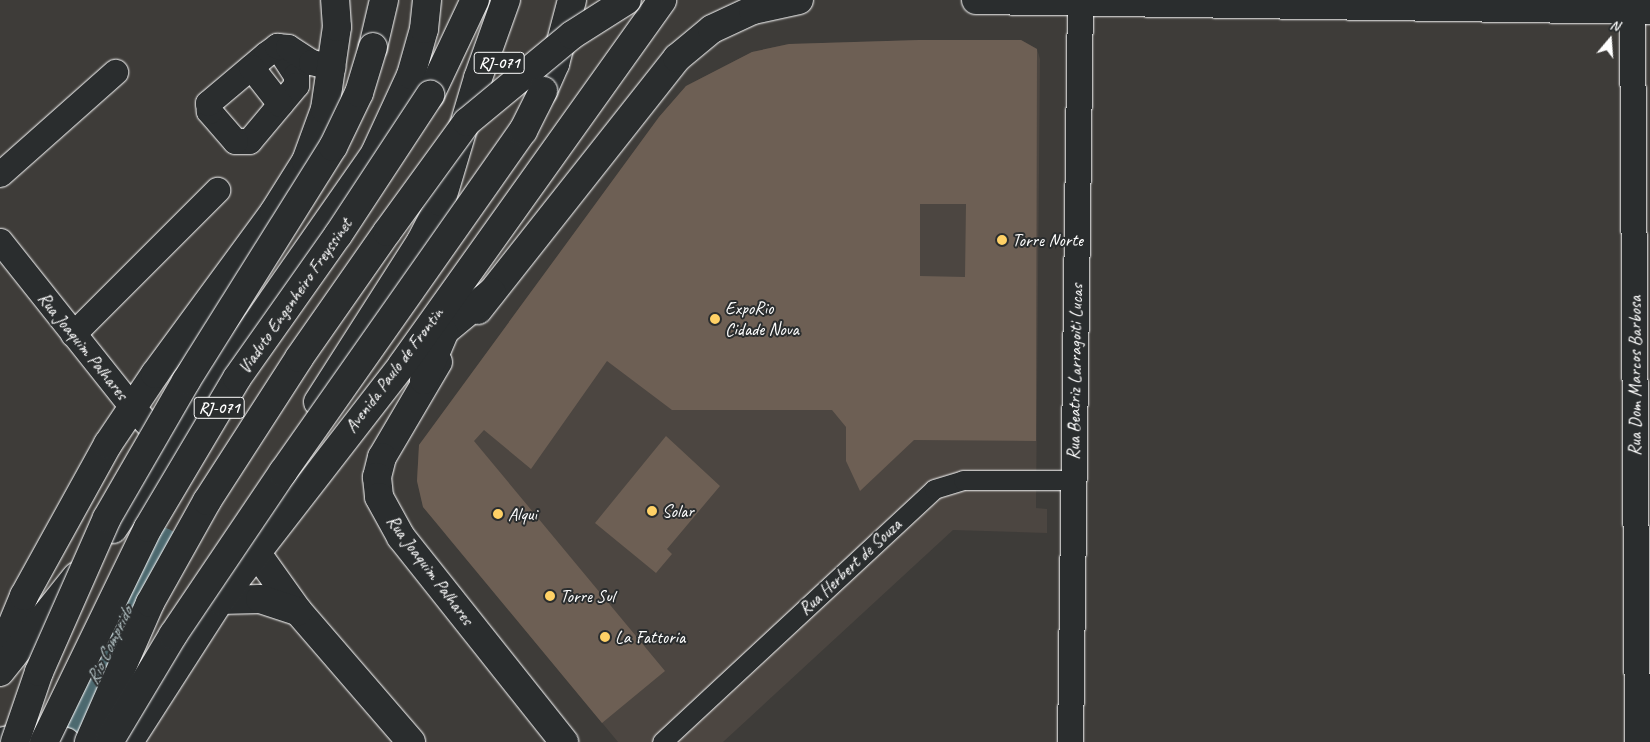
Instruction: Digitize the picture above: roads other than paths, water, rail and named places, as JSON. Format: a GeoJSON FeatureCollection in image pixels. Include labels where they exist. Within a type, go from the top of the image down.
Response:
{"type":"FeatureCollection","features":[{"type":"Feature","properties":{"kind":"main road"},"geometry":{"type":"LineString","coordinates":[[0,654],[24,596],[132,407],[274,212],[306,161],[325,109],[332,67],[335,0]]}},
{"type":"Feature","properties":{"kind":"main road"},"geometry":{"type":"LineString","coordinates":[[366,0],[372,47]]}},
{"type":"Feature","properties":{"kind":"main road"},"geometry":{"type":"LineString","coordinates":[[30,740],[39,672],[107,518],[186,381],[333,148],[359,93],[384,0]]}},
{"type":"Feature","properties":{"kind":"main road"},"geometry":{"type":"LineString","coordinates":[[0,672],[97,551],[375,153],[411,75],[424,29],[427,0]]}},
{"type":"Feature","properties":{"kind":"main road","name":"Viaduto Engenheiro Freyssinet"},"geometry":{"type":"LineString","coordinates":[[30,740],[148,528],[237,378],[317,265],[430,95],[475,0]]}},
{"type":"Feature","properties":{"kind":"main road"},"geometry":{"type":"LineString","coordinates":[[125,742],[198,612],[234,537],[421,241],[441,202],[478,78],[506,0]]}},
{"type":"Feature","properties":{"kind":"main road","name":"RJ-071"},"geometry":{"type":"LineString","coordinates":[[89,742],[150,603],[207,500],[299,358],[467,122],[501,61],[521,0]]}},
{"type":"Feature","properties":{"kind":"main road"},"geometry":{"type":"LineString","coordinates":[[109,742],[173,635],[283,472],[518,139],[555,64],[572,0]]}},
{"type":"Feature","properties":{"kind":"main road"},"geometry":{"type":"LineString","coordinates":[[555,64],[612,0]]}},
{"type":"Feature","properties":{"kind":"main road"},"geometry":{"type":"LineString","coordinates":[[467,122],[572,35],[627,0]]}},
{"type":"Feature","properties":{"kind":"main road","name":"Avenida Paulo de Frontin"},"geometry":{"type":"LineString","coordinates":[[413,372],[466,273],[662,0]]}},
{"type":"Feature","properties":{"kind":"main road","name":"Avenida Paulo de Frontin"},"geometry":{"type":"LineString","coordinates":[[129,742],[220,600],[256,552],[413,372],[492,292],[650,87],[712,29],[753,10],[799,0]]}},
{"type":"Feature","properties":{"kind":"main road"},"geometry":{"type":"LineString","coordinates":[[976,0],[1641,10]]}},
{"type":"Feature","properties":{"kind":"main road"},"geometry":{"type":"LineString","coordinates":[[443,335],[466,273]]}},
{"type":"Feature","properties":{"kind":"main road"},"geometry":{"type":"LineString","coordinates":[[413,372],[443,335],[492,292]]}},
{"type":"Feature","properties":{"kind":"main road","name":"Rua Joaquim Palhares"},"geometry":{"type":"LineString","coordinates":[[413,372],[382,457],[377,477],[380,497],[401,537],[564,742]]}},
{"type":"Feature","properties":{"kind":"main road"},"geometry":{"type":"LineString","coordinates":[[256,552],[298,610],[411,742]]}},
{"type":"Feature","properties":{"kind":"main road"},"geometry":{"type":"LineString","coordinates":[[220,600],[260,599],[298,610]]}},
{"type":"Feature","properties":{"kind":"main road"},"geometry":{"type":"LineString","coordinates":[[0,742],[30,740],[46,734],[66,742]]}},
{"type":"Feature","properties":{"kind":"street","name":"Rua Beatriz Larragoiti Lucas"},"geometry":{"type":"LineString","coordinates":[[1070,742],[1080,2]]}},
{"type":"Feature","properties":{"kind":"street","name":"Rua Dom Marcos Barbosa"},"geometry":{"type":"LineString","coordinates":[[1637,742],[1643,497],[1641,10]]}},
{"type":"Feature","properties":{"kind":"street"},"geometry":{"type":"LineString","coordinates":[[277,46],[296,76],[296,85],[250,140],[242,144],[208,111],[208,103],[277,46],[288,47],[311,62],[332,67]]}},
{"type":"Feature","properties":{"kind":"street"},"geometry":{"type":"LineString","coordinates":[[251,67],[280,104]]}},
{"type":"Feature","properties":{"kind":"street"},"geometry":{"type":"LineString","coordinates":[[0,174],[114,72]]}},
{"type":"Feature","properties":{"kind":"street"},"geometry":{"type":"LineString","coordinates":[[73,334],[217,190]]}},
{"type":"Feature","properties":{"kind":"street","name":"Rua Joaquim Palhares"},"geometry":{"type":"LineString","coordinates":[[0,241],[132,407],[170,448]]}},
{"type":"Feature","properties":{"kind":"street","name":"Rua Herbert de Souza"},"geometry":{"type":"LineString","coordinates":[[662,742],[934,489],[963,480],[1074,480]]}},
{"type":"Feature","properties":{"kind":"waterway","name":"Rio Comprido"},"geometry":{"type":"LineString","coordinates":[[66,742],[93,677],[158,551]]}},
{"type":"Feature","properties":{"kind":"place","name":"Torre Norte"},"geometry":{"type":"Point","coordinates":[1002,240]}},
{"type":"Feature","properties":{"kind":"place","name":"ExpoRio Cidade Nova"},"geometry":{"type":"Point","coordinates":[715,319]}},
{"type":"Feature","properties":{"kind":"place","name":"Solar"},"geometry":{"type":"Point","coordinates":[652,511]}},
{"type":"Feature","properties":{"kind":"place","name":"Alqui"},"geometry":{"type":"Point","coordinates":[498,514]}},
{"type":"Feature","properties":{"kind":"place","name":"Torre Sul"},"geometry":{"type":"Point","coordinates":[550,596]}},
{"type":"Feature","properties":{"kind":"place","name":"La Fattoria"},"geometry":{"type":"Point","coordinates":[605,637]}}]}
